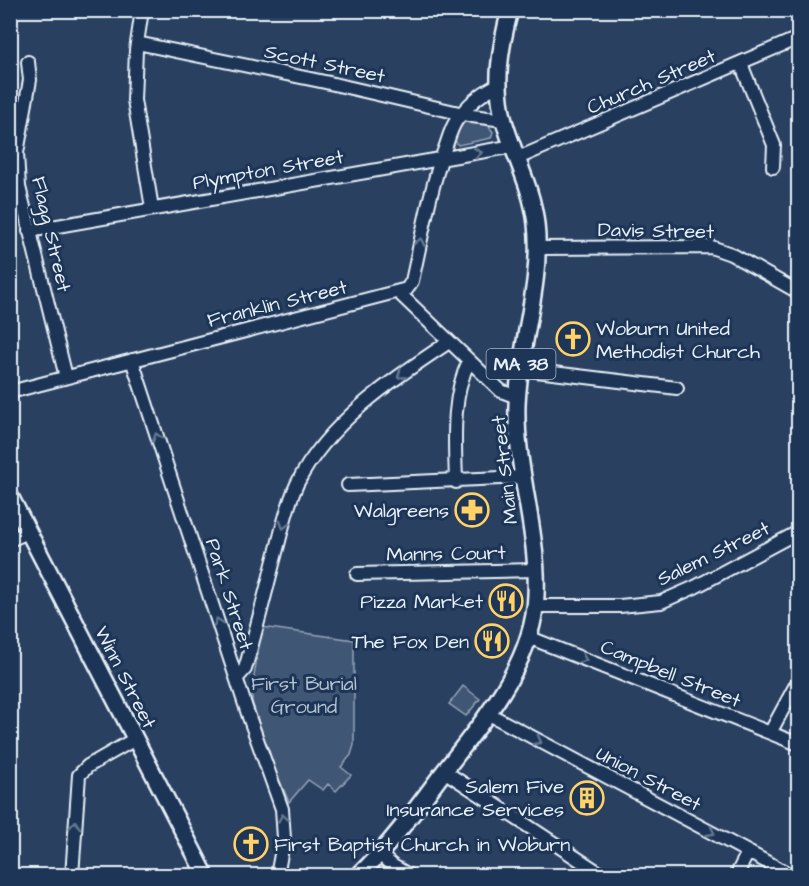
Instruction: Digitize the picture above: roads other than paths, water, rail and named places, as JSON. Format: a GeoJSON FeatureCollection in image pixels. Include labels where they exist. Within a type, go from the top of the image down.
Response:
{"type":"FeatureCollection","features":[{"type":"Feature","properties":{"kind":"main road","name":"Main Street"},"geometry":{"type":"LineString","coordinates":[[358,876],[379,854],[487,713],[513,672],[528,638],[536,606],[536,570],[518,434],[517,397],[537,248],[534,209],[504,120],[498,85],[500,49],[510,10]]}},
{"type":"Feature","properties":{"kind":"main road","name":"Winn Street"},"geometry":{"type":"LineString","coordinates":[[10,496],[206,876]]}},
{"type":"Feature","properties":{"kind":"street"},"geometry":{"type":"LineString","coordinates":[[142,10],[137,43],[134,100],[152,208]]}},
{"type":"Feature","properties":{"kind":"street","name":"Church Street"},"geometry":{"type":"LineString","coordinates":[[516,152],[741,64],[798,38]]}},
{"type":"Feature","properties":{"kind":"street","name":"Scott Street"},"geometry":{"type":"LineString","coordinates":[[137,43],[336,84],[463,114],[504,120]]}},
{"type":"Feature","properties":{"kind":"street","name":"Flagg Street"},"geometry":{"type":"LineString","coordinates":[[28,62],[30,80],[17,160],[19,187],[66,377]]}},
{"type":"Feature","properties":{"kind":"street"},"geometry":{"type":"LineString","coordinates":[[741,64],[774,145],[773,167]]}},
{"type":"Feature","properties":{"kind":"street"},"geometry":{"type":"LineString","coordinates":[[498,85],[479,95],[452,129],[426,216],[412,281],[407,289],[399,292],[502,392],[517,397]]}},
{"type":"Feature","properties":{"kind":"street","name":"Plympton Street"},"geometry":{"type":"LineString","coordinates":[[29,231],[442,159],[516,152]]}},
{"type":"Feature","properties":{"kind":"street","name":"Davis Street"},"geometry":{"type":"LineString","coordinates":[[537,248],[711,247],[731,254],[798,292]]}},
{"type":"Feature","properties":{"kind":"street","name":"Franklin Street"},"geometry":{"type":"LineString","coordinates":[[10,392],[399,292]]}},
{"type":"Feature","properties":{"kind":"street"},"geometry":{"type":"LineString","coordinates":[[237,678],[245,669],[293,493],[310,460],[329,438],[368,401],[406,371],[449,342]]}},
{"type":"Feature","properties":{"kind":"street","name":"Park Street"},"geometry":{"type":"LineString","coordinates":[[132,360],[284,816],[284,846],[277,876]]}},
{"type":"Feature","properties":{"kind":"street"},"geometry":{"type":"LineString","coordinates":[[456,482],[457,408],[462,380],[469,361]]}},
{"type":"Feature","properties":{"kind":"street"},"geometry":{"type":"LineString","coordinates":[[520,369],[677,388]]}},
{"type":"Feature","properties":{"kind":"street"},"geometry":{"type":"LineString","coordinates":[[348,485],[456,482],[524,477]]}},
{"type":"Feature","properties":{"kind":"street"},"geometry":{"type":"LineString","coordinates":[[10,540],[28,532]]}},
{"type":"Feature","properties":{"kind":"street","name":"Salem Street"},"geometry":{"type":"LineString","coordinates":[[536,606],[620,606],[661,602],[696,587],[798,532]]}},
{"type":"Feature","properties":{"kind":"street","name":"Manns Court"},"geometry":{"type":"LineString","coordinates":[[357,574],[536,570]]}},
{"type":"Feature","properties":{"kind":"street","name":"Campbell Street"},"geometry":{"type":"LineString","coordinates":[[528,638],[798,744]]}},
{"type":"Feature","properties":{"kind":"street"},"geometry":{"type":"LineString","coordinates":[[770,733],[798,681]]}},
{"type":"Feature","properties":{"kind":"street","name":"Union Street"},"geometry":{"type":"LineString","coordinates":[[487,713],[793,876]]}},
{"type":"Feature","properties":{"kind":"street"},"geometry":{"type":"LineString","coordinates":[[72,876],[79,775],[88,766],[135,739]]}},
{"type":"Feature","properties":{"kind":"street"},"geometry":{"type":"LineString","coordinates":[[444,771],[604,876]]}},
{"type":"Feature","properties":{"kind":"street"},"geometry":{"type":"LineString","coordinates":[[736,876],[748,852]]}},
{"type":"Feature","properties":{"kind":"street"},"geometry":{"type":"LineString","coordinates":[[379,854],[410,876]]}},
{"type":"Feature","properties":{"kind":"place","name":"Woburn United Methodist Church"},"geometry":{"type":"Point","coordinates":[573,339]}},
{"type":"Feature","properties":{"kind":"place","name":"Walgreens"},"geometry":{"type":"Point","coordinates":[472,510]}},
{"type":"Feature","properties":{"kind":"place","name":"Pizza Market"},"geometry":{"type":"Point","coordinates":[506,601]}},
{"type":"Feature","properties":{"kind":"place","name":"The Fox Den"},"geometry":{"type":"Point","coordinates":[492,641]}},
{"type":"Feature","properties":{"kind":"place","name":"Salem Five Insurance Services"},"geometry":{"type":"Point","coordinates":[587,798]}},
{"type":"Feature","properties":{"kind":"place","name":"First Baptist Church in Woburn"},"geometry":{"type":"Point","coordinates":[251,844]}},
{"type":"Feature","properties":{"kind":"park label","name":"First Burial Ground"},"geometry":{"type":"Point","coordinates":[304,694]}}]}
